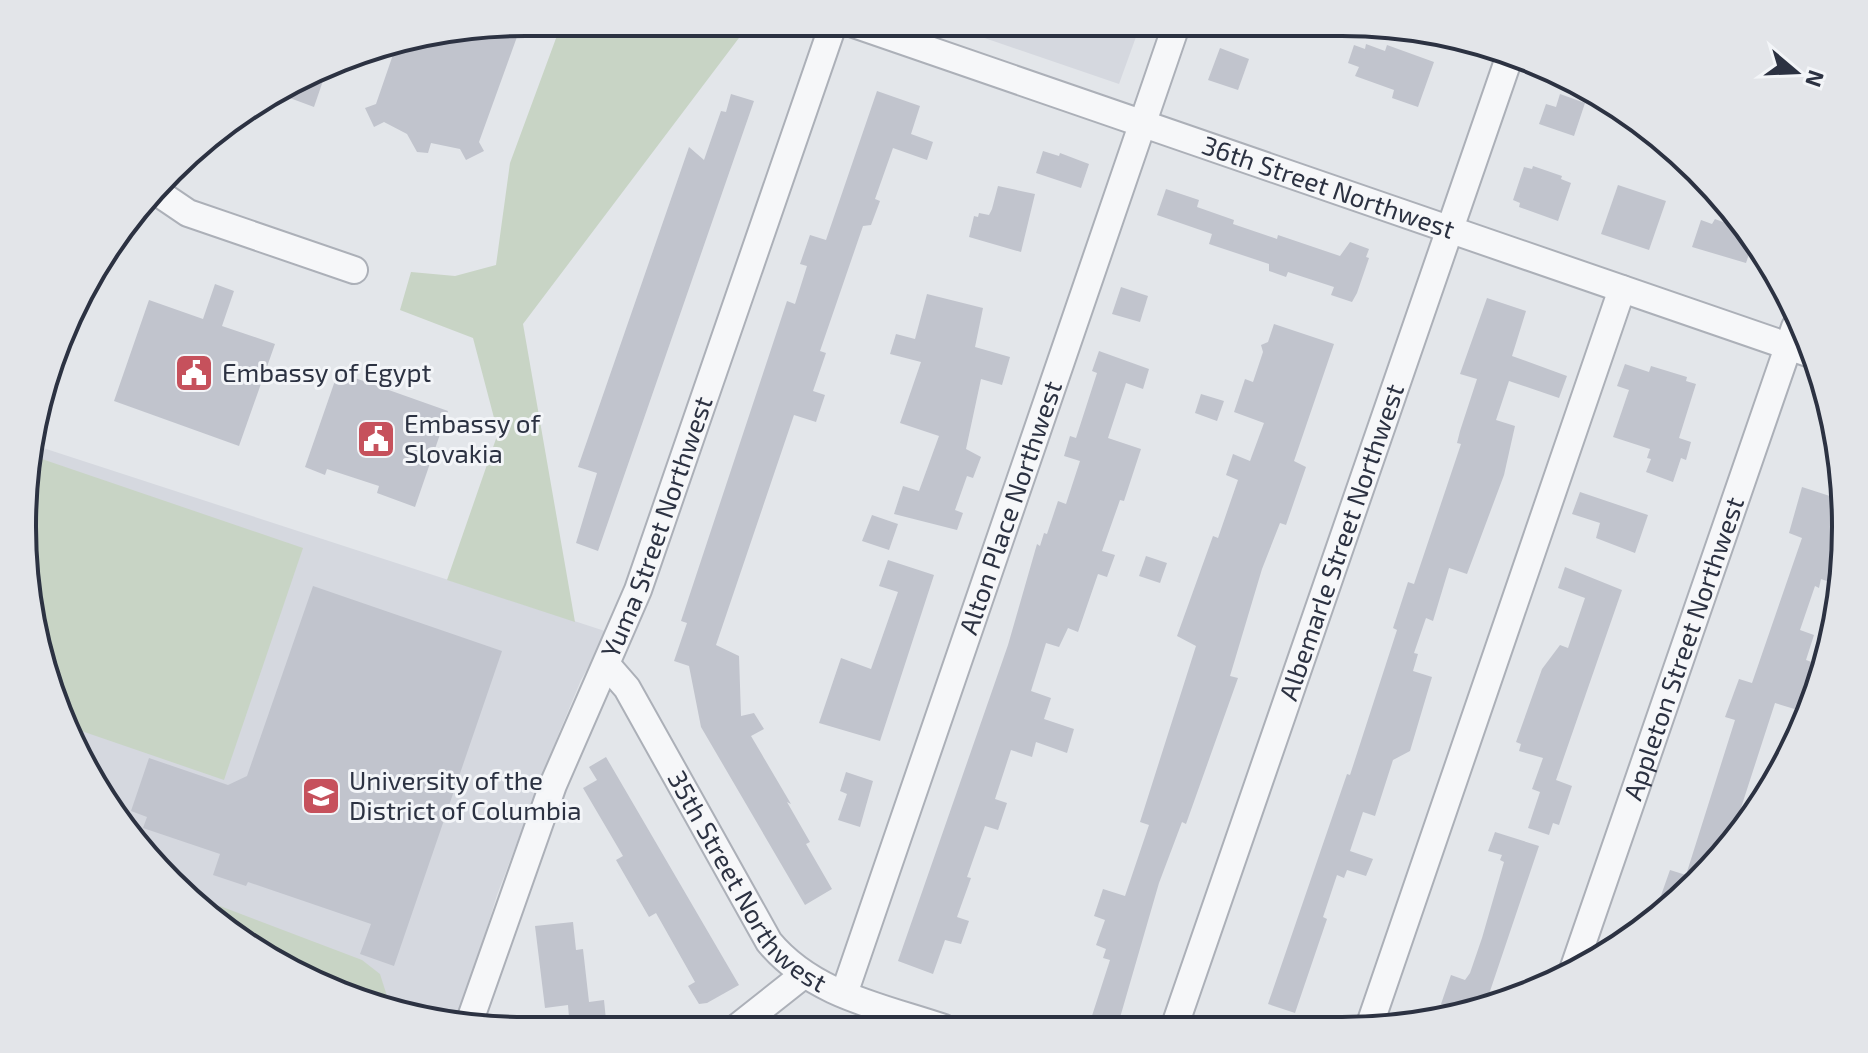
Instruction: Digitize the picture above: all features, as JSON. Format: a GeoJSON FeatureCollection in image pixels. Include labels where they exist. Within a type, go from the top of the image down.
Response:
{"type":"FeatureCollection","features":[{"type":"Feature","properties":{"kind":"street","name":"Yuma Street Northwest"},"geometry":{"type":"LineString","coordinates":[[472,1014],[539,820],[643,576],[829,36]]}},
{"type":"Feature","properties":{"kind":"street","name":"36th Street Northwest"},"geometry":{"type":"LineString","coordinates":[[888,36],[1622,289],[1796,342]]}},
{"type":"Feature","properties":{"kind":"street","name":"Alton Place Northwest"},"geometry":{"type":"LineString","coordinates":[[844,994],[1172,36]]}},
{"type":"Feature","properties":{"kind":"street","name":"Albemarle Street Northwest"},"geometry":{"type":"LineString","coordinates":[[1178,1017],[1507,65]]}},
{"type":"Feature","properties":{"kind":"street"},"geometry":{"type":"LineString","coordinates":[[164,197],[188,213],[354,270]]}},
{"type":"Feature","properties":{"kind":"street"},"geometry":{"type":"LineString","coordinates":[[1373,1016],[1622,289]]}},
{"type":"Feature","properties":{"kind":"street","name":"Appleton Street Northwest"},"geometry":{"type":"LineString","coordinates":[[1578,956],[1797,343]]}},
{"type":"Feature","properties":{"kind":"street","name":"35th Street Northwest"},"geometry":{"type":"LineString","coordinates":[[607,665],[627,688],[653,732],[769,942],[802,976],[912,1017]]}},
{"type":"Feature","properties":{"kind":"street"},"geometry":{"type":"LineString","coordinates":[[750,1017],[802,976]]}},
{"type":"Feature","properties":{"kind":"shaded area"},"geometry":{"type":"Polygon","coordinates":[[[979,36],[1136,36],[1119,84],[979,36]]]}},
{"type":"Feature","properties":{"kind":"shaded area","name":"University of the District of Columbia"},"geometry":{"type":"Polygon","coordinates":[[[42,448],[608,632],[581,680],[497,895],[461,1013],[369,991],[310,966],[228,916],[180,873],[137,825],[102,772],[73,714],[62,684],[45,622],[37,559],[37,494],[42,448]]]}},
{"type":"Feature","properties":{"kind":"green space"},"geometry":{"type":"Polygon","coordinates":[[[557,36],[740,36],[523,324],[575,622],[447,580],[498,433],[473,338],[400,310],[411,272],[455,276],[496,265],[510,163],[557,36]]]}},
{"type":"Feature","properties":{"kind":"green space"},"geometry":{"type":"Polygon","coordinates":[[[41,459],[303,548],[224,780],[81,731],[62,684],[40,591],[36,526],[41,459]]]}},
{"type":"Feature","properties":{"kind":"green space"},"geometry":{"type":"Polygon","coordinates":[[[220,906],[362,960],[380,974],[387,996],[339,980],[281,951],[218,908],[220,906]]]}},
{"type":"Feature","properties":{"kind":"building"},"geometry":{"type":"Polygon","coordinates":[[[517,36],[479,142],[484,151],[466,160],[460,149],[431,143],[428,153],[417,152],[407,134],[384,122],[374,127],[365,108],[376,104],[393,55],[462,40],[517,36]]]}},
{"type":"Feature","properties":{"kind":"building"},"geometry":{"type":"Polygon","coordinates":[[[1366,44],[1385,51],[1387,45],[1434,62],[1418,107],[1392,98],[1394,90],[1355,76],[1359,67],[1348,63],[1354,45],[1365,49],[1366,44]]]}},
{"type":"Feature","properties":{"kind":"building"},"geometry":{"type":"Polygon","coordinates":[[[1220,48],[1249,59],[1238,90],[1208,80],[1220,48]]]}},
{"type":"Feature","properties":{"kind":"building"},"geometry":{"type":"Polygon","coordinates":[[[323,81],[314,107],[289,98],[323,81]]]}},
{"type":"Feature","properties":{"kind":"building"},"geometry":{"type":"Polygon","coordinates":[[[877,91],[920,106],[911,134],[933,142],[927,160],[893,148],[875,199],[880,201],[871,225],[863,226],[820,351],[826,353],[813,391],[825,395],[816,422],[794,415],[716,645],[739,656],[741,716],[754,713],[764,729],[751,736],[791,804],[787,802],[810,842],[806,844],[832,889],[805,905],[701,727],[689,666],[674,661],[687,623],[681,621],[787,301],[795,304],[807,266],[800,264],[810,235],[826,240],[877,91]]]}},
{"type":"Feature","properties":{"kind":"building"},"geometry":{"type":"Polygon","coordinates":[[[731,94],[754,101],[598,551],[576,543],[597,473],[578,467],[689,147],[704,160],[721,111],[726,112],[731,94]]]}},
{"type":"Feature","properties":{"kind":"building"},"geometry":{"type":"Polygon","coordinates":[[[1560,94],[1585,103],[1574,136],[1539,124],[1546,104],[1556,107],[1560,94]]]}},
{"type":"Feature","properties":{"kind":"building"},"geometry":{"type":"Polygon","coordinates":[[[1043,151],[1059,156],[1060,153],[1089,164],[1081,188],[1036,173],[1043,151]]]}},
{"type":"Feature","properties":{"kind":"building"},"geometry":{"type":"Polygon","coordinates":[[[1533,166],[1562,176],[1561,179],[1571,183],[1558,221],[1519,207],[1520,203],[1513,200],[1524,167],[1532,169],[1533,166]]]}},
{"type":"Feature","properties":{"kind":"building"},"geometry":{"type":"Polygon","coordinates":[[[1618,185],[1666,201],[1649,250],[1601,234],[1618,185]]]}},
{"type":"Feature","properties":{"kind":"building"},"geometry":{"type":"Polygon","coordinates":[[[998,186],[1035,194],[1021,252],[969,237],[974,216],[978,217],[979,213],[989,215],[998,186]]]}},
{"type":"Feature","properties":{"kind":"building"},"geometry":{"type":"Polygon","coordinates":[[[1166,189],[1199,200],[1197,207],[1234,220],[1233,224],[1277,239],[1278,235],[1340,256],[1350,242],[1369,249],[1366,257],[1369,258],[1352,302],[1331,295],[1334,287],[1288,272],[1286,277],[1269,271],[1269,264],[1209,244],[1212,234],[1157,215],[1166,189]]]}},
{"type":"Feature","properties":{"kind":"building"},"geometry":{"type":"Polygon","coordinates":[[[1715,219],[1727,224],[1749,254],[1746,263],[1692,247],[1701,220],[1712,224],[1715,219]]]}},
{"type":"Feature","properties":{"kind":"building","name":"Embassy of Egypt"},"geometry":{"type":"Polygon","coordinates":[[[215,284],[234,291],[222,326],[275,344],[239,446],[114,401],[149,300],[203,319],[215,284]]]}},
{"type":"Feature","properties":{"kind":"building"},"geometry":{"type":"Polygon","coordinates":[[[1121,287],[1148,296],[1140,322],[1112,314],[1121,287]]]}},
{"type":"Feature","properties":{"kind":"building"},"geometry":{"type":"Polygon","coordinates":[[[927,294],[983,308],[975,347],[1010,357],[1002,385],[981,379],[966,449],[981,457],[973,478],[967,476],[955,510],[963,513],[957,530],[894,514],[903,486],[919,491],[939,436],[900,423],[921,362],[890,354],[896,334],[915,339],[927,294]]]}},
{"type":"Feature","properties":{"kind":"building"},"geometry":{"type":"Polygon","coordinates":[[[1487,298],[1526,311],[1512,356],[1567,376],[1559,398],[1509,381],[1496,420],[1515,426],[1504,475],[1467,574],[1449,568],[1433,621],[1426,618],[1414,653],[1418,654],[1413,671],[1432,677],[1410,751],[1393,760],[1375,816],[1363,812],[1350,851],[1373,859],[1366,876],[1347,870],[1344,878],[1337,875],[1323,917],[1327,919],[1295,1013],[1268,1004],[1347,774],[1350,775],[1397,630],[1393,628],[1408,582],[1414,584],[1461,444],[1457,443],[1477,379],[1460,374],[1487,298]]]}},
{"type":"Feature","properties":{"kind":"building"},"geometry":{"type":"Polygon","coordinates":[[[1274,324],[1334,344],[1294,461],[1306,467],[1286,525],[1280,523],[1262,569],[1230,676],[1238,678],[1186,824],[1182,822],[1159,883],[1120,1017],[1092,1017],[1110,960],[1103,958],[1106,949],[1096,945],[1105,920],[1094,916],[1103,889],[1125,896],[1149,825],[1140,822],[1196,646],[1177,636],[1213,536],[1218,538],[1238,480],[1226,475],[1233,454],[1250,461],[1264,423],[1234,412],[1245,379],[1253,382],[1263,352],[1261,345],[1268,342],[1274,324]]]}},
{"type":"Feature","properties":{"kind":"building"},"geometry":{"type":"Polygon","coordinates":[[[1099,351],[1149,369],[1143,389],[1126,383],[1108,438],[1141,449],[1124,501],[1120,500],[1102,551],[1115,555],[1107,577],[1098,574],[1078,632],[1068,628],[1059,647],[1046,643],[1031,691],[1051,698],[1044,719],[1074,729],[1067,753],[1036,742],[1032,757],[1011,750],[995,799],[1007,803],[998,830],[985,826],[967,877],[971,878],[957,917],[969,921],[961,944],[945,940],[933,974],[898,961],[1008,645],[1037,544],[1040,546],[1044,533],[1047,534],[1058,501],[1066,504],[1080,461],[1064,456],[1070,436],[1076,438],[1097,373],[1092,371],[1099,351]]]}},
{"type":"Feature","properties":{"kind":"building"},"geometry":{"type":"Polygon","coordinates":[[[1625,364],[1649,372],[1651,366],[1687,377],[1686,381],[1696,384],[1679,438],[1691,442],[1686,460],[1681,458],[1673,482],[1646,472],[1651,459],[1647,458],[1650,449],[1613,437],[1629,390],[1617,386],[1625,364]]]}},
{"type":"Feature","properties":{"kind":"building","name":"Embassy of Slovakia"},"geometry":{"type":"Polygon","coordinates":[[[338,372],[448,411],[415,507],[377,493],[379,486],[327,469],[325,475],[305,467],[338,372]]]}},
{"type":"Feature","properties":{"kind":"building"},"geometry":{"type":"Polygon","coordinates":[[[1201,394],[1224,401],[1217,421],[1195,413],[1201,394]]]}},
{"type":"Feature","properties":{"kind":"building"},"geometry":{"type":"Polygon","coordinates":[[[1802,487],[1831,496],[1829,582],[1821,579],[1819,588],[1815,586],[1800,630],[1814,635],[1806,660],[1812,662],[1806,684],[1797,710],[1775,703],[1739,813],[1686,875],[1735,720],[1725,717],[1739,679],[1752,683],[1802,538],[1789,533],[1802,487]]]}},
{"type":"Feature","properties":{"kind":"building"},"geometry":{"type":"Polygon","coordinates":[[[1580,492],[1648,515],[1635,553],[1596,538],[1600,523],[1572,514],[1580,492]]]}},
{"type":"Feature","properties":{"kind":"building"},"geometry":{"type":"Polygon","coordinates":[[[872,515],[898,524],[889,550],[862,541],[872,515]]]}},
{"type":"Feature","properties":{"kind":"building"},"geometry":{"type":"Polygon","coordinates":[[[1146,556],[1167,563],[1160,583],[1139,576],[1146,556]]]}},
{"type":"Feature","properties":{"kind":"building"},"geometry":{"type":"Polygon","coordinates":[[[888,560],[934,575],[880,741],[819,723],[841,658],[871,669],[898,592],[879,586],[888,560]]]}},
{"type":"Feature","properties":{"kind":"building"},"geometry":{"type":"Polygon","coordinates":[[[1565,567],[1622,590],[1556,780],[1572,786],[1559,825],[1553,823],[1549,835],[1528,828],[1540,792],[1532,789],[1543,758],[1519,751],[1521,744],[1516,742],[1542,669],[1560,645],[1568,648],[1585,598],[1558,588],[1565,567]]]}},
{"type":"Feature","properties":{"kind":"building"},"geometry":{"type":"Polygon","coordinates":[[[313,586],[502,651],[394,966],[360,954],[371,924],[248,882],[246,886],[213,875],[220,854],[143,828],[147,817],[131,811],[149,758],[228,785],[247,776],[313,586]]]}},
{"type":"Feature","properties":{"kind":"building"},"geometry":{"type":"Polygon","coordinates":[[[606,757],[739,985],[707,1003],[699,1004],[688,986],[695,982],[656,913],[649,917],[616,860],[623,856],[583,788],[597,780],[589,767],[606,757]]]}},
{"type":"Feature","properties":{"kind":"building"},"geometry":{"type":"Polygon","coordinates":[[[846,772],[873,781],[860,827],[838,820],[847,794],[840,791],[846,772]]]}},
{"type":"Feature","properties":{"kind":"building"},"geometry":{"type":"Polygon","coordinates":[[[1495,832],[1539,846],[1489,994],[1446,1006],[1441,1004],[1451,975],[1465,980],[1470,973],[1504,862],[1500,860],[1502,855],[1488,851],[1495,832]]]}},
{"type":"Feature","properties":{"kind":"building"},"geometry":{"type":"Polygon","coordinates":[[[1670,870],[1686,875],[1660,900],[1670,870]]]}},
{"type":"Feature","properties":{"kind":"building"},"geometry":{"type":"Polygon","coordinates":[[[573,922],[576,950],[583,949],[589,1002],[604,1000],[606,1017],[569,1017],[568,1005],[545,1008],[535,926],[573,922]]]}},
{"type":"Feature","properties":{"kind":"place","name":"Embassy of Egypt"},"geometry":{"type":"Point","coordinates":[194,373]}},
{"type":"Feature","properties":{"kind":"place","name":"Embassy of Slovakia"},"geometry":{"type":"Point","coordinates":[376,439]}},
{"type":"Feature","properties":{"kind":"place","name":"University of the District of Columbia"},"geometry":{"type":"Point","coordinates":[321,796]}}]}
